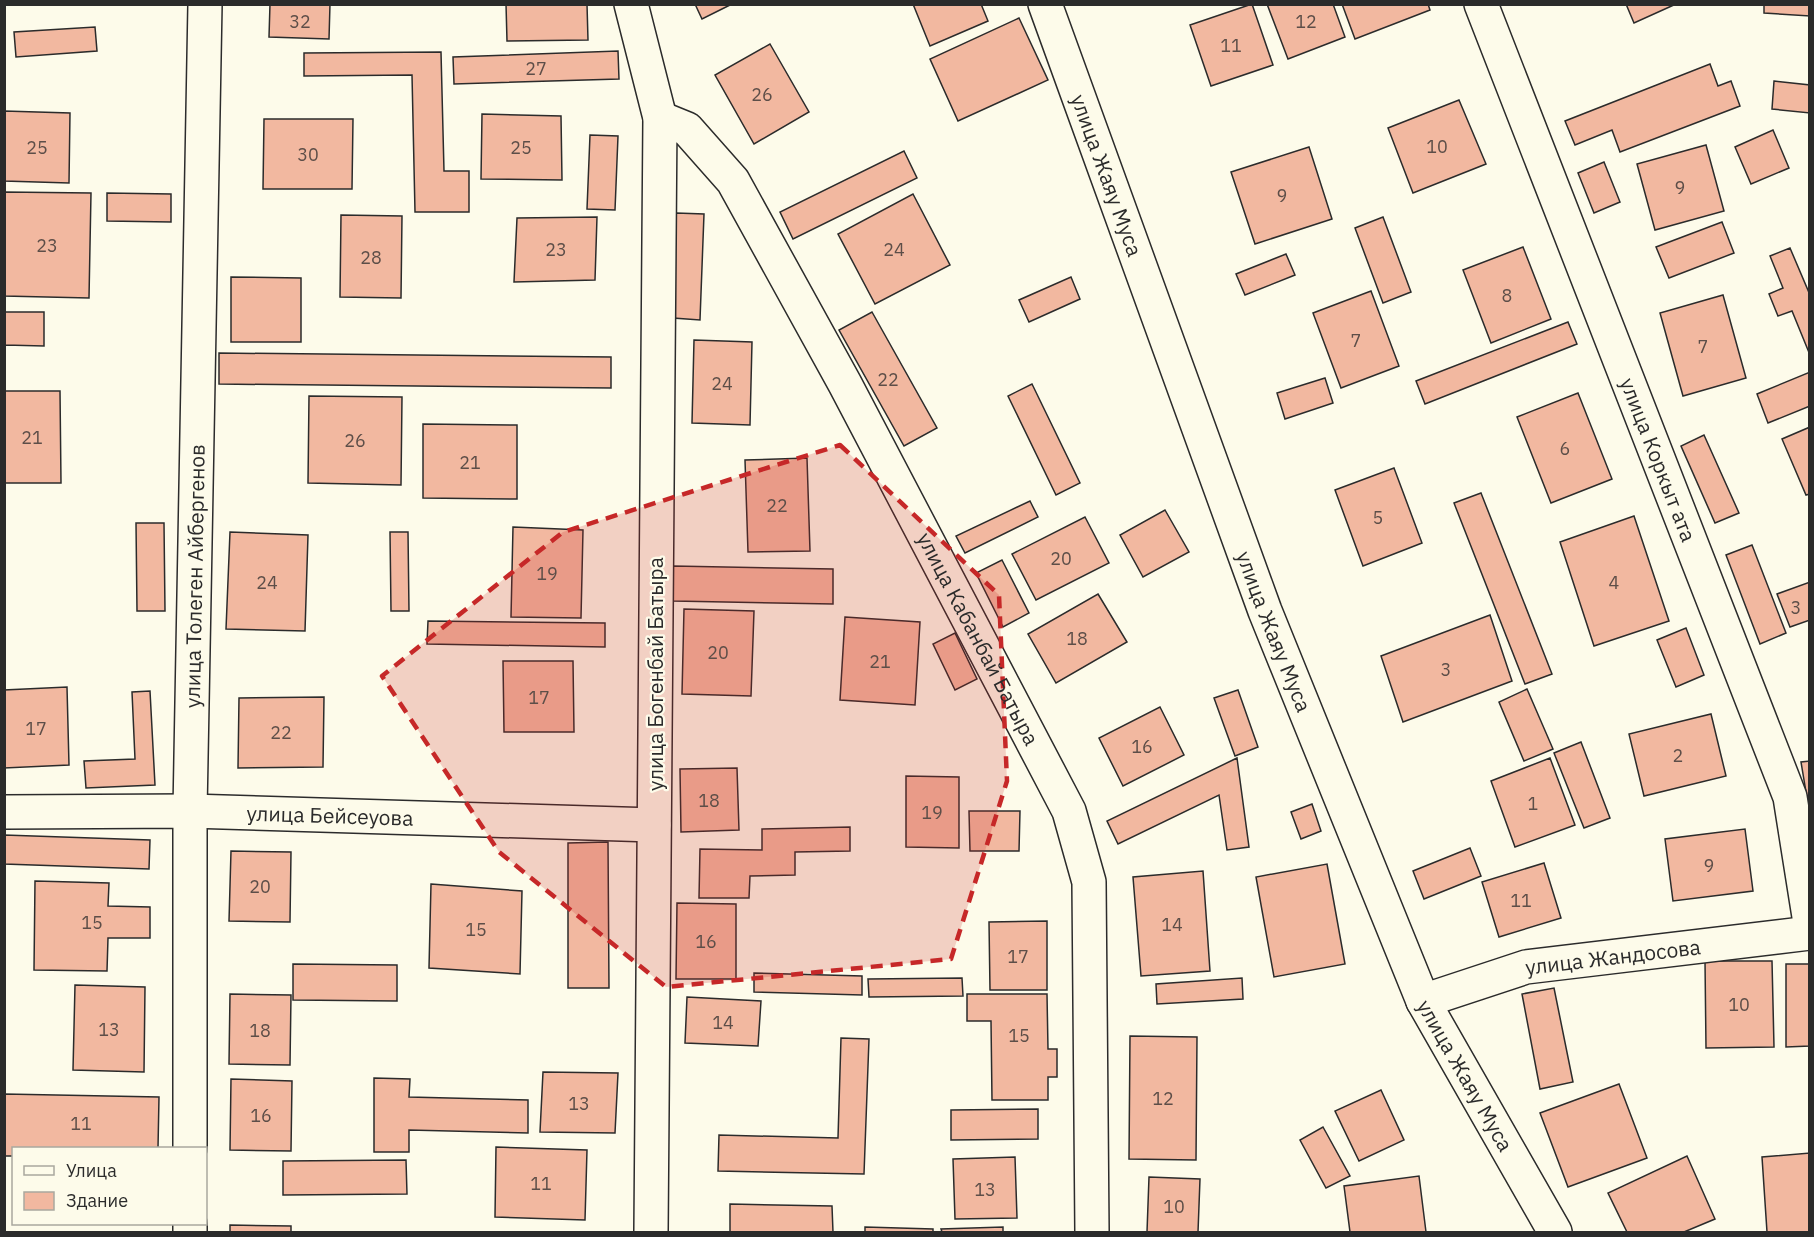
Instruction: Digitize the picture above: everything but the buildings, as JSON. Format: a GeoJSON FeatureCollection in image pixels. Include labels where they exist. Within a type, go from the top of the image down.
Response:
{"type":"FeatureCollection","features":[{"type":"Feature","properties":{"kind":"street","name":"улица Толеген Айбергенов"},"geometry":{"type":"LineString","coordinates":[[190,1147],[190,811],[205,4]]}},
{"type":"Feature","properties":{"kind":"street"},"geometry":{"type":"LineString","coordinates":[[631,4],[659,117]]}},
{"type":"Feature","properties":{"kind":"street","name":"улица Жаяу Муса"},"geometry":{"type":"LineString","coordinates":[[1045,4],[1265,611],[1423,1001],[1555,1233]]}},
{"type":"Feature","properties":{"kind":"street","name":"улица Коркыт ата"},"geometry":{"type":"LineString","coordinates":[[1481,4],[1790,797],[1809,923]]}},
{"type":"Feature","properties":{"kind":"street","name":"улица Богенбай Батыра"},"geometry":{"type":"LineString","coordinates":[[651,1233],[659,117]]}},
{"type":"Feature","properties":{"kind":"street","name":"улица Кабанбай Батыра"},"geometry":{"type":"LineString","coordinates":[[659,117],[687,129],[733,181],[851,394],[1069,811],[1089,882],[1092,1233]]}},
{"type":"Feature","properties":{"kind":"street","name":"улица Бейсеуова"},"geometry":{"type":"LineString","coordinates":[[4,812],[190,811],[654,825]]}},
{"type":"Feature","properties":{"kind":"street","name":"улица Жандосова"},"geometry":{"type":"LineString","coordinates":[[1423,1001],[1526,967],[1809,933]]}},
{"type":"Feature","properties":{"kind":"highlighted area"},"geometry":{"type":"Polygon","coordinates":[[[840,445],[999,595],[1007,781],[951,959],[666,987],[499,852],[382,676],[563,532],[840,445]]]}}]}
